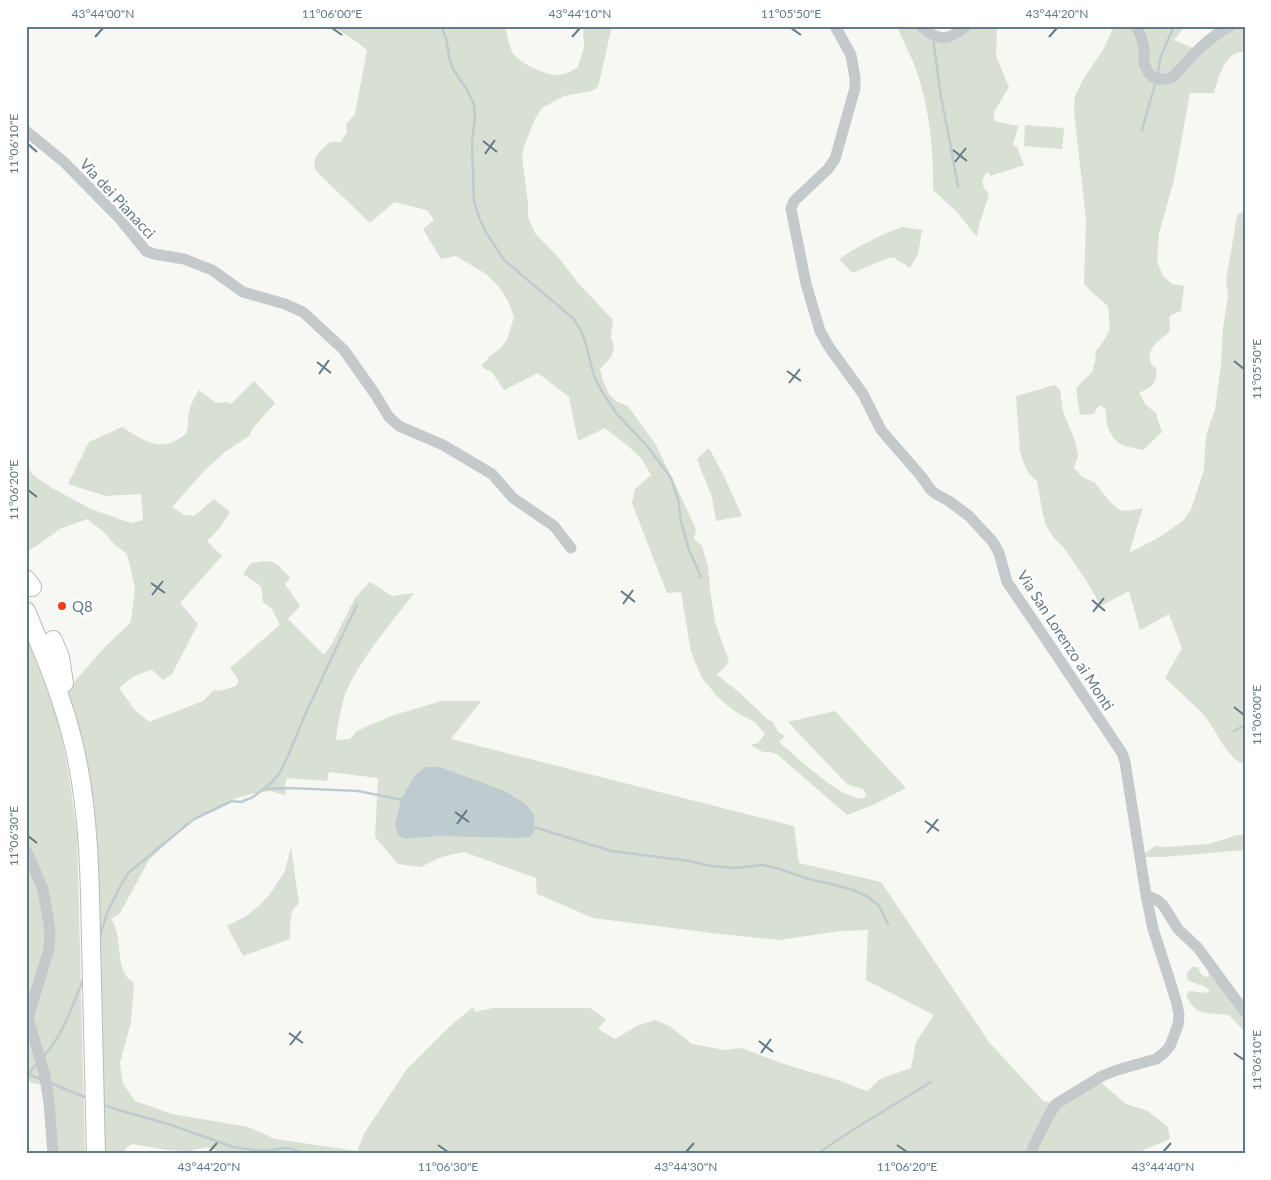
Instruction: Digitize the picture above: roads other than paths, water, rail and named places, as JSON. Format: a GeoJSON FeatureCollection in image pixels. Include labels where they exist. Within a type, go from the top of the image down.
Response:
{"type":"FeatureCollection","features":[{"type":"Feature","properties":{"kind":"highway"},"geometry":{"type":"LineString","coordinates":[[26,610],[65,711],[82,786],[90,877],[96,1154]]}},
{"type":"Feature","properties":{"kind":"highway"},"geometry":{"type":"LineString","coordinates":[[26,637],[56,717],[72,792],[77,834],[85,1154]]}},
{"type":"Feature","properties":{"kind":"highway"},"geometry":{"type":"LineString","coordinates":[[53,640],[60,657],[62,678],[83,760],[82,786]]}},
{"type":"Feature","properties":{"kind":"street","name":"Via San Lorenzo ai Monti"},"geometry":{"type":"LineString","coordinates":[[835,26],[851,55],[855,88],[835,159],[828,169],[794,201],[791,209],[806,284],[820,331],[829,347],[863,394],[881,430],[931,490],[969,516],[993,542],[999,553],[1007,582],[1122,753],[1153,928],[1179,1015],[1175,1036],[1170,1046],[1156,1059],[1102,1076],[1056,1104],[1031,1154]]}},
{"type":"Feature","properties":{"kind":"street"},"geometry":{"type":"LineString","coordinates":[[921,26],[928,33],[944,38],[954,36],[966,26]]}},
{"type":"Feature","properties":{"kind":"street"},"geometry":{"type":"LineString","coordinates":[[1137,26],[1142,36],[1144,64],[1150,75],[1160,80],[1174,76],[1201,46],[1217,33],[1230,26]]}},
{"type":"Feature","properties":{"kind":"street","name":"Via dei Pianacci"},"geometry":{"type":"LineString","coordinates":[[26,131],[71,170],[120,219],[146,251],[184,259],[212,270],[243,292],[285,304],[303,312],[344,350],[375,394],[389,418],[399,426],[443,445],[492,474],[513,498],[554,526],[571,548]]}},
{"type":"Feature","properties":{"kind":"street"},"geometry":{"type":"LineString","coordinates":[[26,850],[43,888],[50,930],[49,949],[28,1018],[44,1072],[53,1154]]}},
{"type":"Feature","properties":{"kind":"street"},"geometry":{"type":"LineString","coordinates":[[1146,895],[1163,905],[1178,929],[1198,948],[1245,1012]]}},
{"type":"Feature","properties":{"kind":"waterway"},"geometry":{"type":"LineString","coordinates":[[441,26],[446,38],[453,69],[468,91],[474,105],[475,118],[472,142],[474,201],[484,229],[504,260],[574,319],[582,333],[594,376],[601,390],[616,413],[647,446],[671,478],[678,499],[681,522],[689,550],[701,577]]}},
{"type":"Feature","properties":{"kind":"waterway"},"geometry":{"type":"LineString","coordinates":[[1157,76],[1161,56],[1174,26]]}},
{"type":"Feature","properties":{"kind":"waterway"},"geometry":{"type":"LineString","coordinates":[[933,38],[941,97],[958,187]]}},
{"type":"Feature","properties":{"kind":"waterway"},"geometry":{"type":"LineString","coordinates":[[1142,130],[1156,81]]}},
{"type":"Feature","properties":{"kind":"waterway"},"geometry":{"type":"LineString","coordinates":[[99,939],[107,913],[128,873],[194,819],[232,801],[241,802],[253,797],[270,784],[279,774],[357,605]]}},
{"type":"Feature","properties":{"kind":"waterway"},"geometry":{"type":"LineString","coordinates":[[1234,731],[1245,725]]}},
{"type":"Feature","properties":{"kind":"waterway"},"geometry":{"type":"LineString","coordinates":[[265,789],[289,788],[358,791],[403,800]]}},
{"type":"Feature","properties":{"kind":"waterway"},"geometry":{"type":"LineString","coordinates":[[531,826],[611,851],[689,861],[711,866],[735,868],[763,865],[780,869],[805,878],[851,889],[868,897],[879,906],[888,924]]}},
{"type":"Feature","properties":{"kind":"waterway"},"geometry":{"type":"LineString","coordinates":[[44,1056],[63,1028],[84,977]]}},
{"type":"Feature","properties":{"kind":"waterway"},"geometry":{"type":"LineString","coordinates":[[28,1074],[37,1064]]}},
{"type":"Feature","properties":{"kind":"waterway"},"geometry":{"type":"LineString","coordinates":[[26,1073],[41,1079]]}},
{"type":"Feature","properties":{"kind":"waterway"},"geometry":{"type":"LineString","coordinates":[[48,1082],[87,1098]]}},
{"type":"Feature","properties":{"kind":"waterway"},"geometry":{"type":"LineString","coordinates":[[817,1154],[931,1082]]}},
{"type":"Feature","properties":{"kind":"waterway"},"geometry":{"type":"LineString","coordinates":[[102,1104],[171,1125],[233,1147],[262,1151],[287,1148],[310,1154]]}},
{"type":"Feature","properties":{"kind":"place","name":"Q8"},"geometry":{"type":"Point","coordinates":[62,606]}}]}
